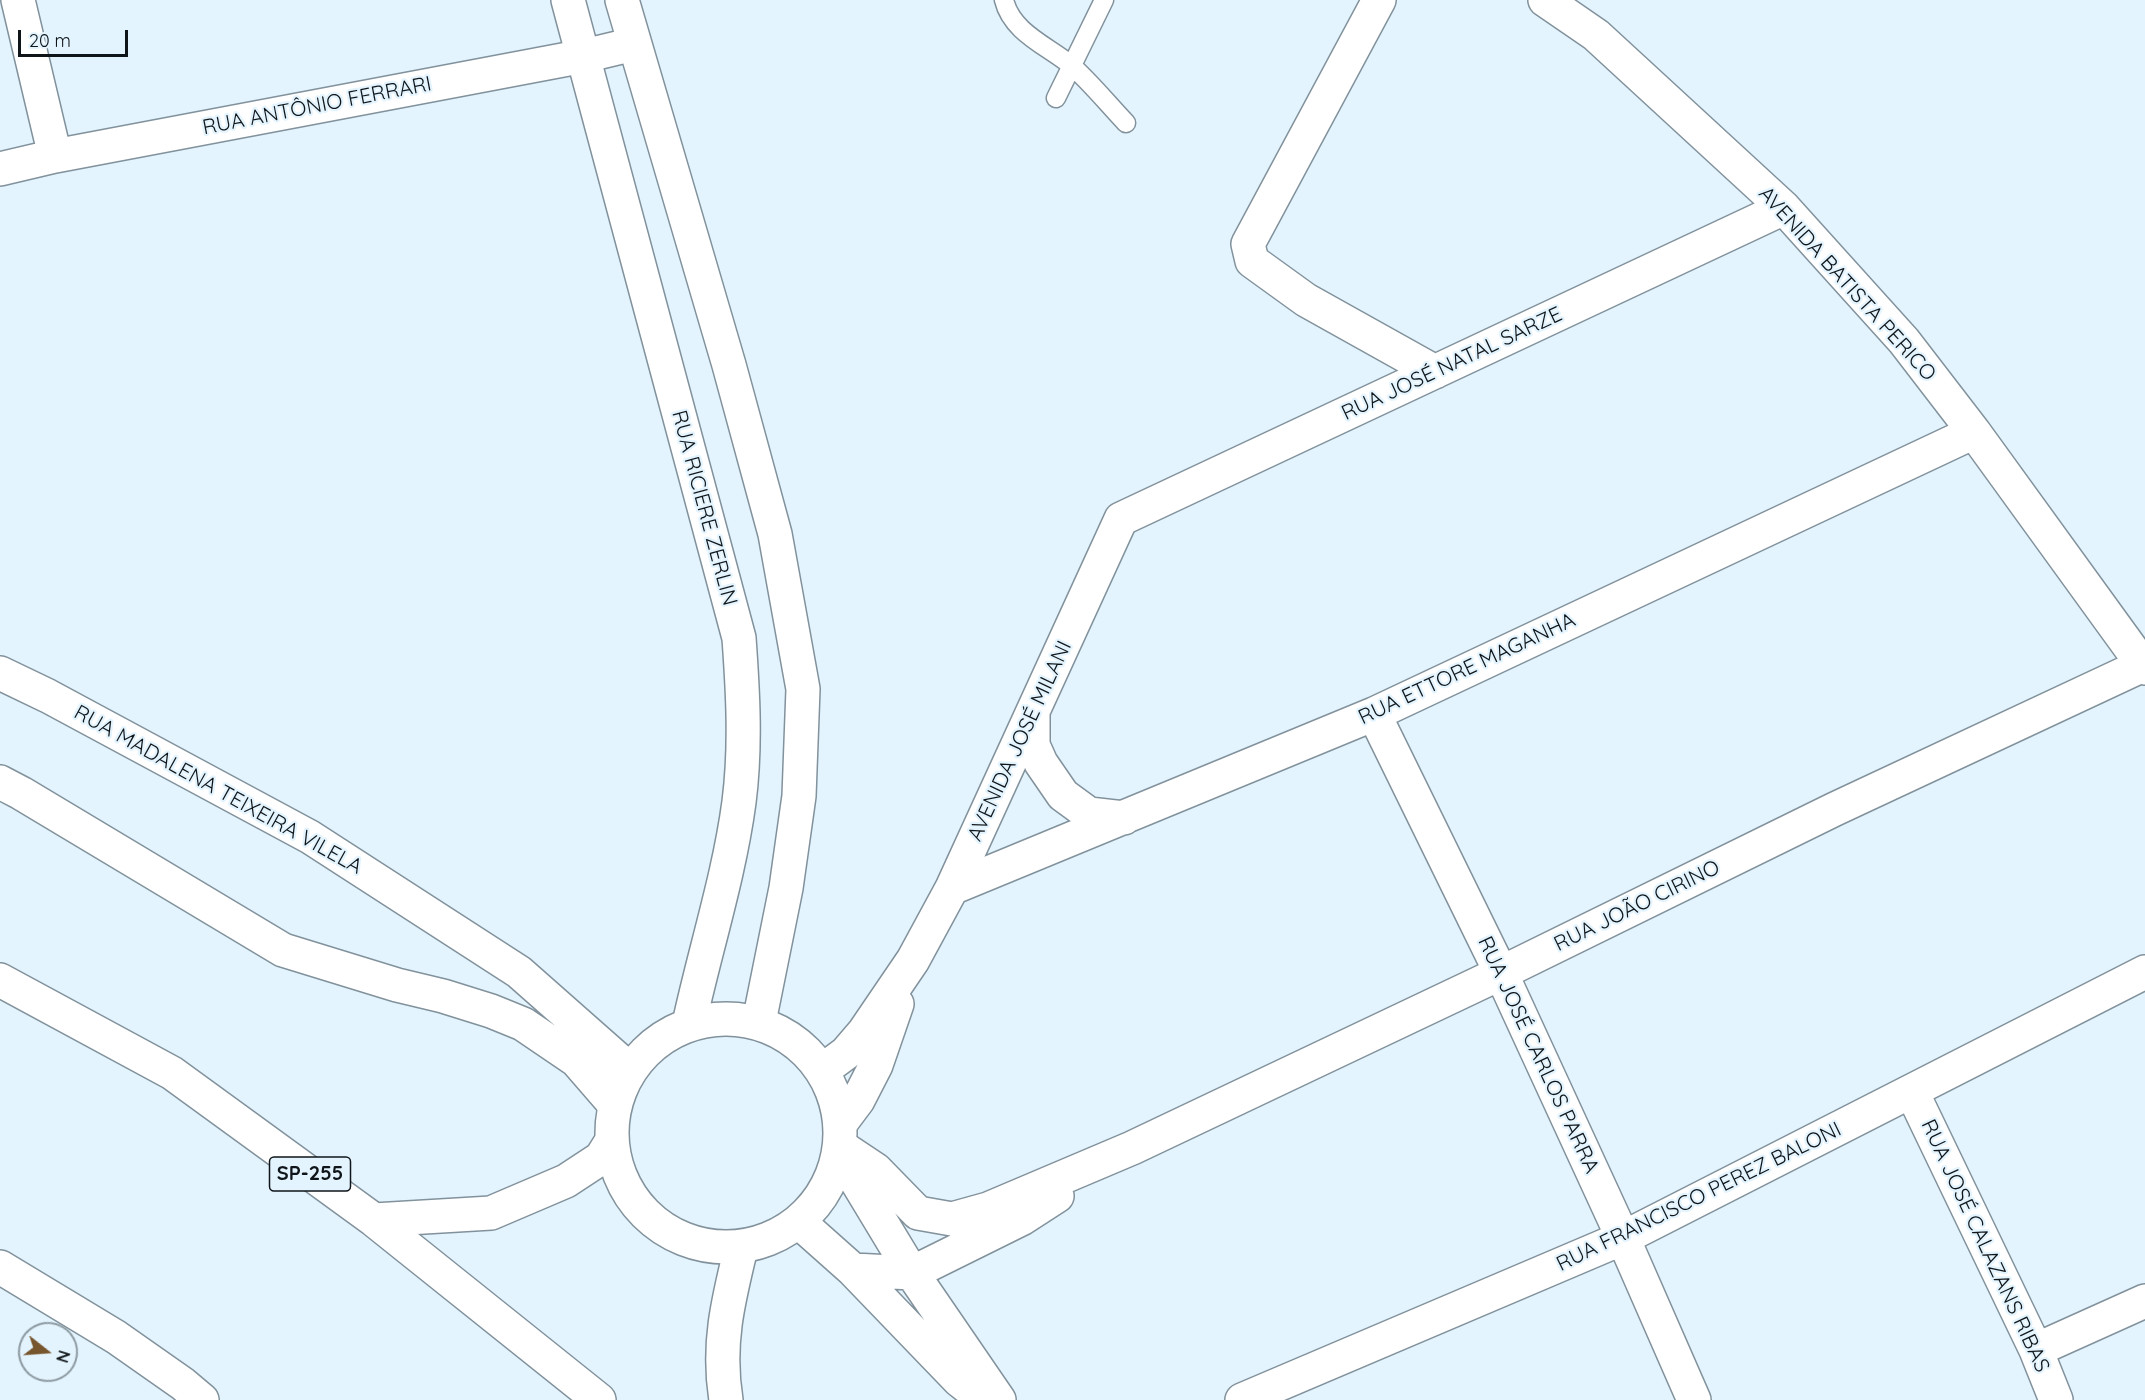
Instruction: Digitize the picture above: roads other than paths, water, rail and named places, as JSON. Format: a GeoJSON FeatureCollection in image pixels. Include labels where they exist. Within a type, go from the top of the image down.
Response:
{"type":"FeatureCollection","features":[{"type":"Feature","properties":{"kind":"main road"},"geometry":{"type":"LineString","coordinates":[[18,0],[55,156]]}},
{"type":"Feature","properties":{"kind":"main road","name":"RUA RICIERE ZERLIN"},"geometry":{"type":"LineString","coordinates":[[568,0],[739,638],[744,713],[739,801],[721,893],[688,1024]]}},
{"type":"Feature","properties":{"kind":"main road"},"geometry":{"type":"LineString","coordinates":[[622,0],[729,365],[775,534],[803,689],[797,807],[786,888],[759,1022]]}},
{"type":"Feature","properties":{"kind":"main road"},"geometry":{"type":"LineString","coordinates":[[1379,0],[1248,244],[1252,261],[1306,300],[1435,372]]}},
{"type":"Feature","properties":{"kind":"main road","name":"AVENIDA BATISTA PERICO"},"geometry":{"type":"LineString","coordinates":[[1545,0],[1596,35],[1784,208],[1904,341],[1974,432],[2144,667]]}},
{"type":"Feature","properties":{"kind":"main road","name":"RUA ANTÔNIO FERRARI"},"geometry":{"type":"LineString","coordinates":[[0,169],[55,156],[584,56],[634,44]]}},
{"type":"Feature","properties":{"kind":"main road","name":"RUA JOSÉ NATAL SARZE"},"geometry":{"type":"LineString","coordinates":[[1121,519],[1784,208]]}},
{"type":"Feature","properties":{"kind":"main road","name":"RUA ETTORE MAGANHA"},"geometry":{"type":"LineString","coordinates":[[952,888],[1374,714],[1974,432]]}},
{"type":"Feature","properties":{"kind":"main road","name":"AVENIDA JOSÉ MILANI"},"geometry":{"type":"LineString","coordinates":[[823,1070],[846,1053],[864,1032],[913,960],[952,888],[1121,519]]}},
{"type":"Feature","properties":{"kind":"main road","name":"RUA JOÃO CIRINO"},"geometry":{"type":"LineString","coordinates":[[1132,1148],[1501,973],[1835,809],[2144,667]]}},
{"type":"Feature","properties":{"kind":"main road","name":"RUA MADALENA TEIXEIRA VILELA"},"geometry":{"type":"LineString","coordinates":[[0,673],[48,696],[310,837],[519,972],[630,1070]]}},
{"type":"Feature","properties":{"kind":"main road"},"geometry":{"type":"LineString","coordinates":[[1033,712],[1033,745],[1041,763],[1064,795],[1089,814],[1124,818]]}},
{"type":"Feature","properties":{"kind":"main road","name":"RUA JOSÉ CARLOS PARRA"},"geometry":{"type":"LineString","coordinates":[[1374,714],[1501,973],[1623,1238],[1694,1400]]}},
{"type":"Feature","properties":{"kind":"main road"},"geometry":{"type":"LineString","coordinates":[[0,782],[283,950],[471,1005],[523,1024],[576,1060],[615,1105]]}},
{"type":"Feature","properties":{"kind":"main road","name":"AVENIDA JOSÉ MILANI"},"geometry":{"type":"LineString","coordinates":[[840,1141],[876,1065],[913,960]]}},
{"type":"Feature","properties":{"kind":"main road","name":"RUA FRANCISCO PEREZ BALONI"},"geometry":{"type":"LineString","coordinates":[[1242,1400],[1623,1238],[2145,972]]}},
{"type":"Feature","properties":{"kind":"main road","name":"SP-255"},"geometry":{"type":"LineString","coordinates":[[0,980],[172,1073],[374,1220],[599,1400]]}},
{"type":"Feature","properties":{"kind":"main road"},"geometry":{"type":"LineString","coordinates":[[723,1018],[759,1022],[795,1041],[823,1070],[835,1096],[840,1141],[832,1179],[818,1202],[799,1222],[772,1239],[741,1248],[704,1247],[669,1234],[640,1210],[620,1178],[611,1142],[615,1105],[630,1070],[655,1042],[688,1024],[723,1018]]}},
{"type":"Feature","properties":{"kind":"main road","name":"RUA JOSÉ CALAZANS RIBAS"},"geometry":{"type":"LineString","coordinates":[[1912,1092],[2036,1350],[2056,1400]]}},
{"type":"Feature","properties":{"kind":"main road"},"geometry":{"type":"LineString","coordinates":[[840,1141],[876,1170],[918,1213],[952,1219],[988,1209],[1132,1148]]}},
{"type":"Feature","properties":{"kind":"main road"},"geometry":{"type":"LineString","coordinates":[[840,1141],[912,1273],[999,1400]]}},
{"type":"Feature","properties":{"kind":"main road"},"geometry":{"type":"LineString","coordinates":[[374,1220],[490,1213],[566,1181],[602,1158],[611,1142]]}},
{"type":"Feature","properties":{"kind":"main road"},"geometry":{"type":"LineString","coordinates":[[853,1270],[912,1273],[1023,1218],[1132,1148]]}},
{"type":"Feature","properties":{"kind":"main road"},"geometry":{"type":"LineString","coordinates":[[799,1222],[853,1270],[959,1380],[984,1400]]}},
{"type":"Feature","properties":{"kind":"main road"},"geometry":{"type":"LineString","coordinates":[[726,1400],[722,1356],[725,1312],[741,1248]]}},
{"type":"Feature","properties":{"kind":"main road"},"geometry":{"type":"LineString","coordinates":[[1,1270],[116,1337],[202,1400]]}},
{"type":"Feature","properties":{"kind":"main road"},"geometry":{"type":"LineString","coordinates":[[2036,1350],[2145,1301]]}},
{"type":"Feature","properties":{"kind":"lane"},"geometry":{"type":"LineString","coordinates":[[1004,0],[1006,8],[1026,35],[1072,66],[1126,123]]}},
{"type":"Feature","properties":{"kind":"lane"},"geometry":{"type":"LineString","coordinates":[[1056,98],[1104,0]]}}]}
